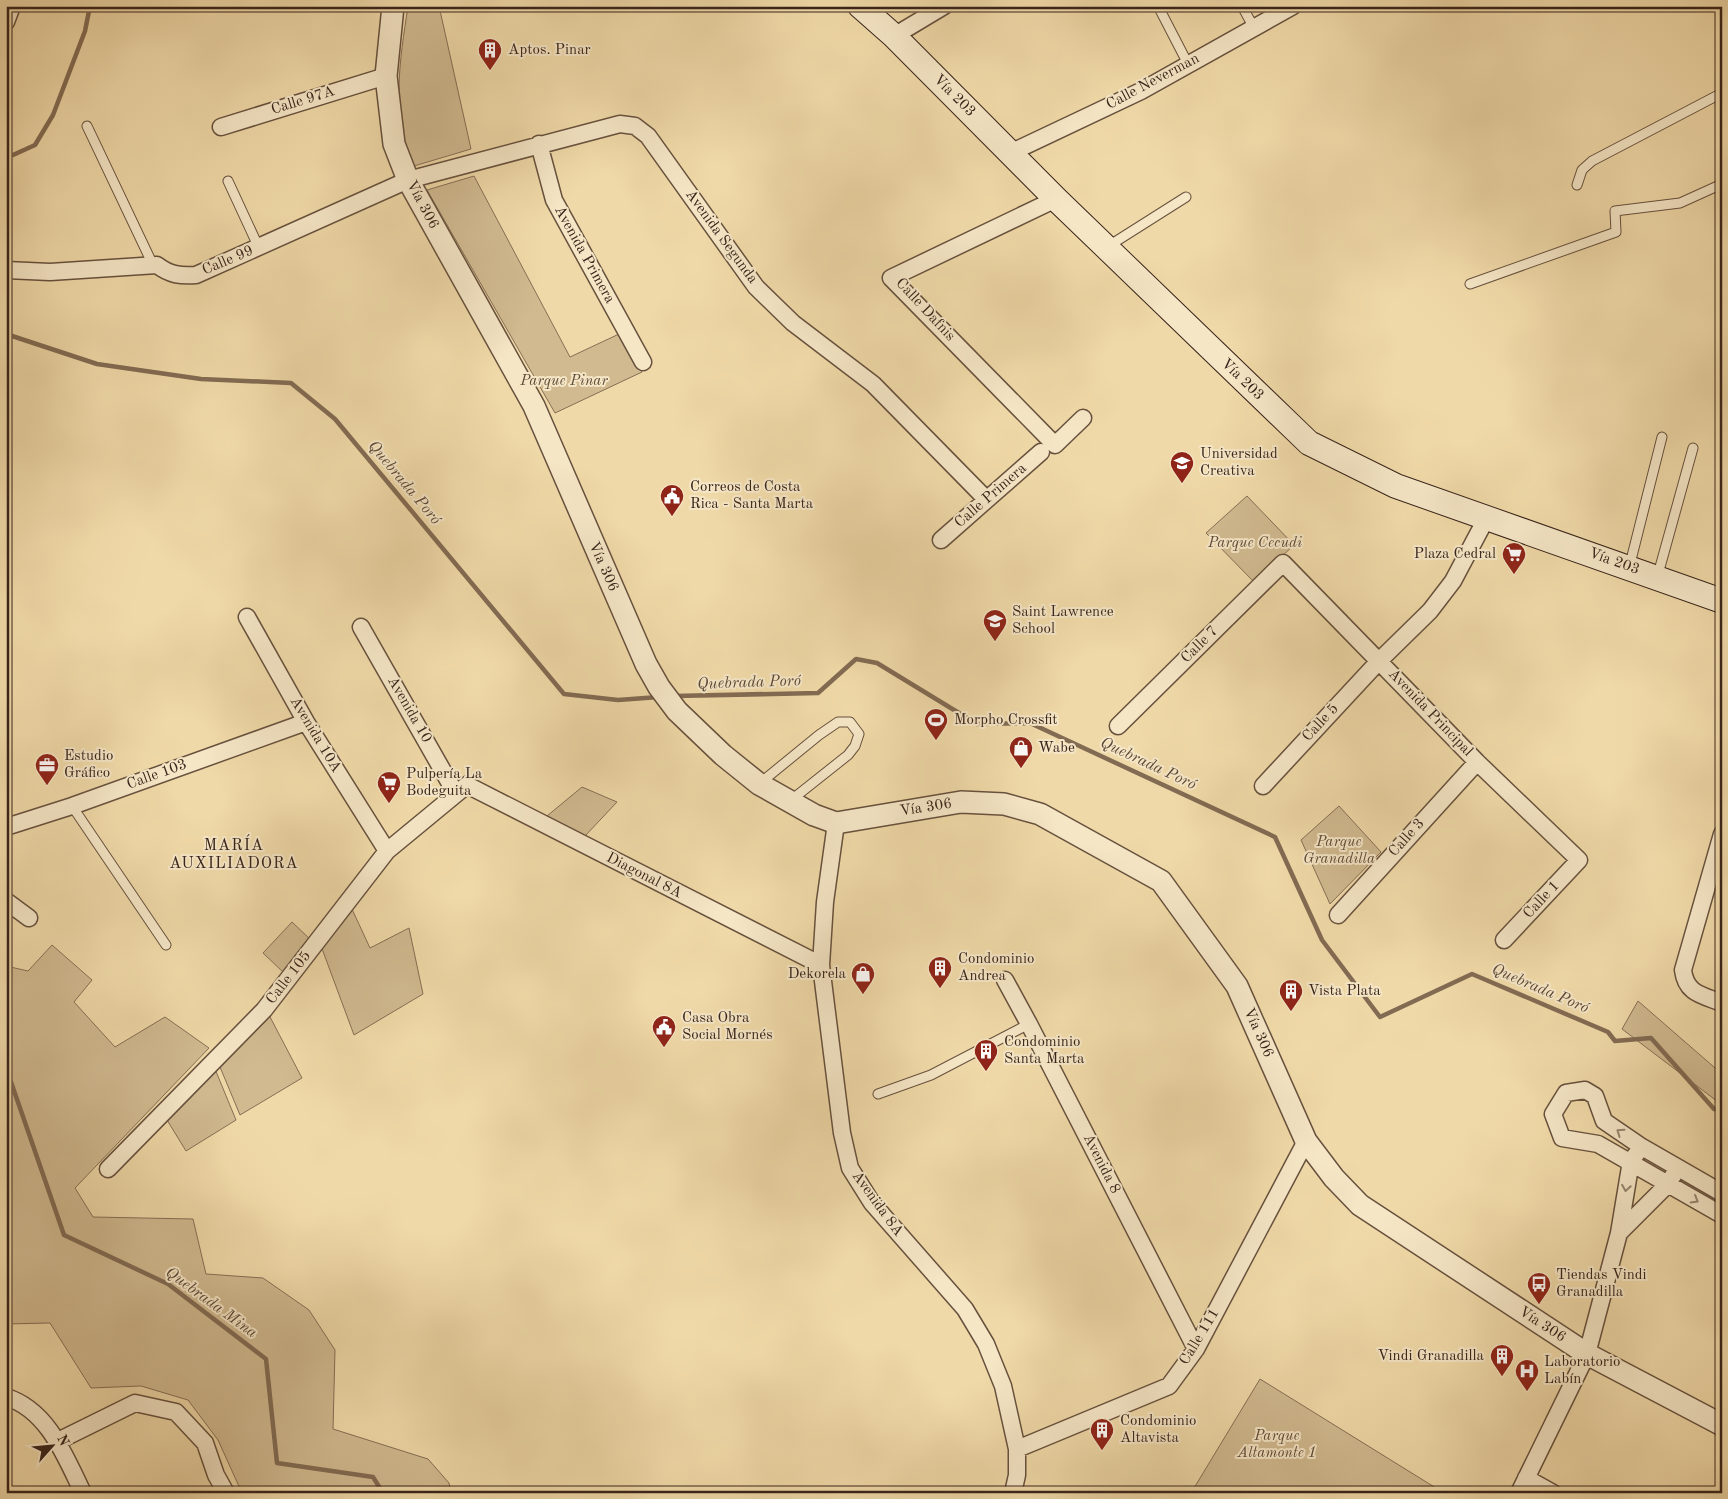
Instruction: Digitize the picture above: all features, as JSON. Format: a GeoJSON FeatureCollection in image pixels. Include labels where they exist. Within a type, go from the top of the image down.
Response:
{"type":"FeatureCollection","features":[{"type":"Feature","properties":{"kind":"main road","name":"Vía 203"},"geometry":{"type":"LineString","coordinates":[[860,6],[894,36],[1056,199],[1309,443],[1396,486],[1722,601]]}},
{"type":"Feature","properties":{"kind":"street"},"geometry":{"type":"LineString","coordinates":[[6,22],[12,6]]}},
{"type":"Feature","properties":{"kind":"street","name":"Vía 306"},"geometry":{"type":"LineString","coordinates":[[393,6],[386,76],[394,144],[408,180],[534,406],[597,556],[659,687],[677,711],[723,755],[760,784],[814,815],[836,823],[961,802],[1004,804],[1040,814],[1161,881],[1237,986],[1306,1141],[1334,1178],[1360,1205],[1587,1354],[1722,1426]]}},
{"type":"Feature","properties":{"kind":"street"},"geometry":{"type":"LineString","coordinates":[[894,36],[944,6]]}},
{"type":"Feature","properties":{"kind":"street","name":"Calle Neverman"},"geometry":{"type":"LineString","coordinates":[[1010,153],[1141,90],[1292,6]]}},
{"type":"Feature","properties":{"kind":"street","name":"Calle 97A"},"geometry":{"type":"LineString","coordinates":[[221,127],[386,76]]}},
{"type":"Feature","properties":{"kind":"street","name":"Avenida Segunda"},"geometry":{"type":"LineString","coordinates":[[408,180],[620,124],[635,126],[648,136],[756,287],[793,323],[874,384],[986,499]]}},
{"type":"Feature","properties":{"kind":"street","name":"Avenida Primera"},"geometry":{"type":"LineString","coordinates":[[539,144],[554,200],[643,362]]}},
{"type":"Feature","properties":{"kind":"street","name":"Calle 99"},"geometry":{"type":"LineString","coordinates":[[6,270],[50,272],[153,265],[174,275],[196,275],[408,180]]}},
{"type":"Feature","properties":{"kind":"street","name":"Calle Dafnis"},"geometry":{"type":"LineString","coordinates":[[1056,199],[891,278],[1055,445],[1083,418]]}},
{"type":"Feature","properties":{"kind":"street","name":"Calle Primera"},"geometry":{"type":"LineString","coordinates":[[941,540],[1041,452]]}},
{"type":"Feature","properties":{"kind":"street","name":"Calle 5"},"geometry":{"type":"LineString","coordinates":[[1263,786],[1380,660],[1430,611],[1453,580],[1487,517]]}},
{"type":"Feature","properties":{"kind":"street","name":"Avenida Principal"},"geometry":{"type":"LineString","coordinates":[[1283,563],[1380,660],[1477,762],[1579,860]]}},
{"type":"Feature","properties":{"kind":"street","name":"Calle 7"},"geometry":{"type":"LineString","coordinates":[[1118,726],[1283,563]]}},
{"type":"Feature","properties":{"kind":"street","name":"Avenida 10A"},"geometry":{"type":"LineString","coordinates":[[247,617],[306,722],[387,850]]}},
{"type":"Feature","properties":{"kind":"street","name":"Avenida 10"},"geometry":{"type":"LineString","coordinates":[[361,626],[462,790]]}},
{"type":"Feature","properties":{"kind":"street","name":"Calle 103"},"geometry":{"type":"LineString","coordinates":[[6,826],[72,806],[306,722]]}},
{"type":"Feature","properties":{"kind":"street","name":"Calle 3"},"geometry":{"type":"LineString","coordinates":[[1338,915],[1477,762]]}},
{"type":"Feature","properties":{"kind":"street","name":"Calle 105"},"geometry":{"type":"LineString","coordinates":[[108,1169],[264,1010],[387,850],[462,790]]}},
{"type":"Feature","properties":{"kind":"street","name":"Diagonal 8A"},"geometry":{"type":"LineString","coordinates":[[462,790],[821,965]]}},
{"type":"Feature","properties":{"kind":"street","name":"Avenida 8A"},"geometry":{"type":"LineString","coordinates":[[836,823],[825,902],[821,965],[842,1133],[850,1168],[872,1203],[965,1309],[986,1344],[1003,1386],[1017,1449],[1017,1475],[1013,1493]]}},
{"type":"Feature","properties":{"kind":"street"},"geometry":{"type":"LineString","coordinates":[[1721,838],[1683,970],[1684,982],[1688,989],[1722,1003]]}},
{"type":"Feature","properties":{"kind":"street","name":"Calle 1"},"geometry":{"type":"LineString","coordinates":[[1504,940],[1579,860]]}},
{"type":"Feature","properties":{"kind":"street"},"geometry":{"type":"LineString","coordinates":[[6,901],[29,918]]}},
{"type":"Feature","properties":{"kind":"street","name":"Avenida 8"},"geometry":{"type":"LineString","coordinates":[[1005,980],[1196,1349]]}},
{"type":"Feature","properties":{"kind":"street"},"geometry":{"type":"LineString","coordinates":[[1722,1193],[1642,1147],[1604,1121],[1595,1096],[1585,1090],[1566,1093],[1553,1114],[1562,1138],[1598,1144],[1631,1161],[1722,1215]]}},
{"type":"Feature","properties":{"kind":"street","name":"Calle 111"},"geometry":{"type":"LineString","coordinates":[[1017,1449],[1169,1386],[1196,1349],[1306,1141]]}},
{"type":"Feature","properties":{"kind":"street"},"geometry":{"type":"LineString","coordinates":[[1519,1493],[1587,1354],[1619,1233],[1631,1161],[1642,1147]]}},
{"type":"Feature","properties":{"kind":"street"},"geometry":{"type":"LineString","coordinates":[[1619,1233],[1668,1184],[1677,1168]]}},
{"type":"Feature","properties":{"kind":"street"},"geometry":{"type":"LineString","coordinates":[[6,1396],[21,1401],[58,1440],[83,1493]]}},
{"type":"Feature","properties":{"kind":"street"},"geometry":{"type":"LineString","coordinates":[[58,1440],[135,1403],[176,1412],[205,1443],[216,1475],[226,1493]]}},
{"type":"Feature","properties":{"kind":"street"},"geometry":{"type":"LineString","coordinates":[[1526,1478],[1553,1493]]}},
{"type":"Feature","properties":{"kind":"lane"},"geometry":{"type":"LineString","coordinates":[[1158,6],[1188,64]]}},
{"type":"Feature","properties":{"kind":"lane"},"geometry":{"type":"LineString","coordinates":[[1242,6],[1254,28]]}},
{"type":"Feature","properties":{"kind":"lane"},"geometry":{"type":"LineString","coordinates":[[1578,185],[1582,170],[1592,161],[1722,93]]}},
{"type":"Feature","properties":{"kind":"lane"},"geometry":{"type":"LineString","coordinates":[[87,126],[153,265]]}},
{"type":"Feature","properties":{"kind":"lane"},"geometry":{"type":"LineString","coordinates":[[228,181],[259,248]]}},
{"type":"Feature","properties":{"kind":"lane"},"geometry":{"type":"LineString","coordinates":[[1470,284],[1616,232],[1615,212],[1680,203],[1722,184]]}},
{"type":"Feature","properties":{"kind":"lane"},"geometry":{"type":"LineString","coordinates":[[1107,247],[1186,197]]}},
{"type":"Feature","properties":{"kind":"lane"},"geometry":{"type":"LineString","coordinates":[[1629,568],[1662,437]]}},
{"type":"Feature","properties":{"kind":"lane"},"geometry":{"type":"LineString","coordinates":[[1657,578],[1693,448]]}},
{"type":"Feature","properties":{"kind":"lane"},"geometry":{"type":"LineString","coordinates":[[760,784],[832,726],[838,722],[850,722],[859,734],[855,746],[848,755],[790,802]]}},
{"type":"Feature","properties":{"kind":"lane"},"geometry":{"type":"LineString","coordinates":[[72,806],[166,945]]}},
{"type":"Feature","properties":{"kind":"lane"},"geometry":{"type":"LineString","coordinates":[[878,1094],[931,1075],[1029,1024]]}},
{"type":"Feature","properties":{"kind":"green space"},"geometry":{"type":"Polygon","coordinates":[[[408,6],[439,6],[471,149],[414,166],[407,147],[399,107],[400,67],[408,6]]]}},
{"type":"Feature","properties":{"kind":"green space","name":"Parque Pinar"},"geometry":{"type":"Polygon","coordinates":[[[474,176],[570,357],[619,334],[642,372],[555,413],[427,190],[474,176]]]}},
{"type":"Feature","properties":{"kind":"green space","name":"Parque Cecudi"},"geometry":{"type":"Polygon","coordinates":[[[1247,496],[1294,545],[1254,582],[1206,533],[1247,496]]]}},
{"type":"Feature","properties":{"kind":"green space"},"geometry":{"type":"Polygon","coordinates":[[[582,787],[617,802],[585,836],[547,816],[582,787]]]}},
{"type":"Feature","properties":{"kind":"green space","name":"Parque Granadilla"},"geometry":{"type":"Polygon","coordinates":[[[1339,806],[1381,852],[1330,904],[1301,840],[1339,806]]]}},
{"type":"Feature","properties":{"kind":"green space"},"geometry":{"type":"Polygon","coordinates":[[[351,907],[370,948],[409,928],[423,994],[354,1035],[321,946],[351,907]]]}},
{"type":"Feature","properties":{"kind":"green space"},"geometry":{"type":"Polygon","coordinates":[[[292,922],[313,942],[284,973],[263,953],[292,922]]]}},
{"type":"Feature","properties":{"kind":"green space"},"geometry":{"type":"Polygon","coordinates":[[[52,945],[92,980],[74,1002],[115,1047],[165,1017],[209,1048],[75,1188],[93,1217],[193,1219],[206,1274],[263,1278],[309,1310],[335,1350],[333,1429],[428,1459],[449,1483],[451,1493],[242,1493],[218,1440],[188,1400],[141,1386],[91,1388],[50,1323],[6,1324],[6,966],[28,971],[52,945]]]}},
{"type":"Feature","properties":{"kind":"green space"},"geometry":{"type":"Polygon","coordinates":[[[1638,1001],[1722,1074],[1722,1105],[1622,1029],[1638,1001]]]}},
{"type":"Feature","properties":{"kind":"green space"},"geometry":{"type":"Polygon","coordinates":[[[269,1015],[302,1078],[240,1115],[220,1067],[269,1015]]]}},
{"type":"Feature","properties":{"kind":"green space"},"geometry":{"type":"Polygon","coordinates":[[[215,1069],[236,1120],[186,1151],[167,1120],[215,1069]]]}},
{"type":"Feature","properties":{"kind":"green space","name":"Parque Altamonte 1"},"geometry":{"type":"Polygon","coordinates":[[[1260,1379],[1444,1493],[1191,1493],[1260,1379]]]}},
{"type":"Feature","properties":{"kind":"waterway"},"geometry":{"type":"LineString","coordinates":[[6,155],[13,155],[35,145],[53,115],[85,31],[90,6]]}},
{"type":"Feature","properties":{"kind":"waterway","name":"Quebrada Poró"},"geometry":{"type":"LineString","coordinates":[[6,334],[97,364],[201,379],[291,383],[335,419],[564,694],[618,700],[659,697]]}},
{"type":"Feature","properties":{"kind":"waterway","name":"Quebrada Poró"},"geometry":{"type":"LineString","coordinates":[[674,696],[818,693],[856,659],[877,663],[977,724],[1030,723],[1275,837],[1322,940],[1380,1017],[1472,974],[1608,1032],[1615,1041],[1651,1038],[1714,1109],[1722,1110]]}},
{"type":"Feature","properties":{"kind":"waterway","name":"Quebrada Mina"},"geometry":{"type":"LineString","coordinates":[[6,1082],[11,1082],[64,1235],[168,1284],[266,1359],[277,1463],[373,1477],[383,1493]]}},
{"type":"Feature","properties":{"kind":"place","name":"Aptos. Pinar"},"geometry":{"type":"Point","coordinates":[490,71]}},
{"type":"Feature","properties":{"kind":"place","name":"Universidad Creativa"},"geometry":{"type":"Point","coordinates":[1182,484]}},
{"type":"Feature","properties":{"kind":"place","name":"Correos de Costa Rica - Santa Marta"},"geometry":{"type":"Point","coordinates":[672,517]}},
{"type":"Feature","properties":{"kind":"place","name":"Plaza Cedral"},"geometry":{"type":"Point","coordinates":[1514,575]}},
{"type":"Feature","properties":{"kind":"place","name":"Saint Lawrence School"},"geometry":{"type":"Point","coordinates":[995,642]}},
{"type":"Feature","properties":{"kind":"place","name":"Morpho Crossfit"},"geometry":{"type":"Point","coordinates":[936,741]}},
{"type":"Feature","properties":{"kind":"place","name":"Wabe"},"geometry":{"type":"Point","coordinates":[1021,769]}},
{"type":"Feature","properties":{"kind":"place","name":"Estudio Gráfico"},"geometry":{"type":"Point","coordinates":[47,786]}},
{"type":"Feature","properties":{"kind":"place","name":"Pulpería La Bodeguita"},"geometry":{"type":"Point","coordinates":[389,804]}},
{"type":"Feature","properties":{"kind":"place","name":"Condominio Andrea"},"geometry":{"type":"Point","coordinates":[940,989]}},
{"type":"Feature","properties":{"kind":"place","name":"Dekorela"},"geometry":{"type":"Point","coordinates":[863,995]}},
{"type":"Feature","properties":{"kind":"place","name":"Vista Plata"},"geometry":{"type":"Point","coordinates":[1291,1012]}},
{"type":"Feature","properties":{"kind":"place","name":"Casa Obra Social Mornés"},"geometry":{"type":"Point","coordinates":[664,1048]}},
{"type":"Feature","properties":{"kind":"place","name":"Condominio Santa Marta"},"geometry":{"type":"Point","coordinates":[986,1072]}},
{"type":"Feature","properties":{"kind":"place","name":"Tiendas Vindi Granadilla"},"geometry":{"type":"Point","coordinates":[1539,1305]}},
{"type":"Feature","properties":{"kind":"place","name":"Vindi Granadilla"},"geometry":{"type":"Point","coordinates":[1502,1377]}},
{"type":"Feature","properties":{"kind":"place","name":"Laboratorio Labín"},"geometry":{"type":"Point","coordinates":[1527,1392]}},
{"type":"Feature","properties":{"kind":"place","name":"Condominio Altavista"},"geometry":{"type":"Point","coordinates":[1102,1451]}},
{"type":"Feature","properties":{"kind":"district","name":"MARÍA AUXILIADORA"},"geometry":{"type":"Point","coordinates":[234,855]}}]}
